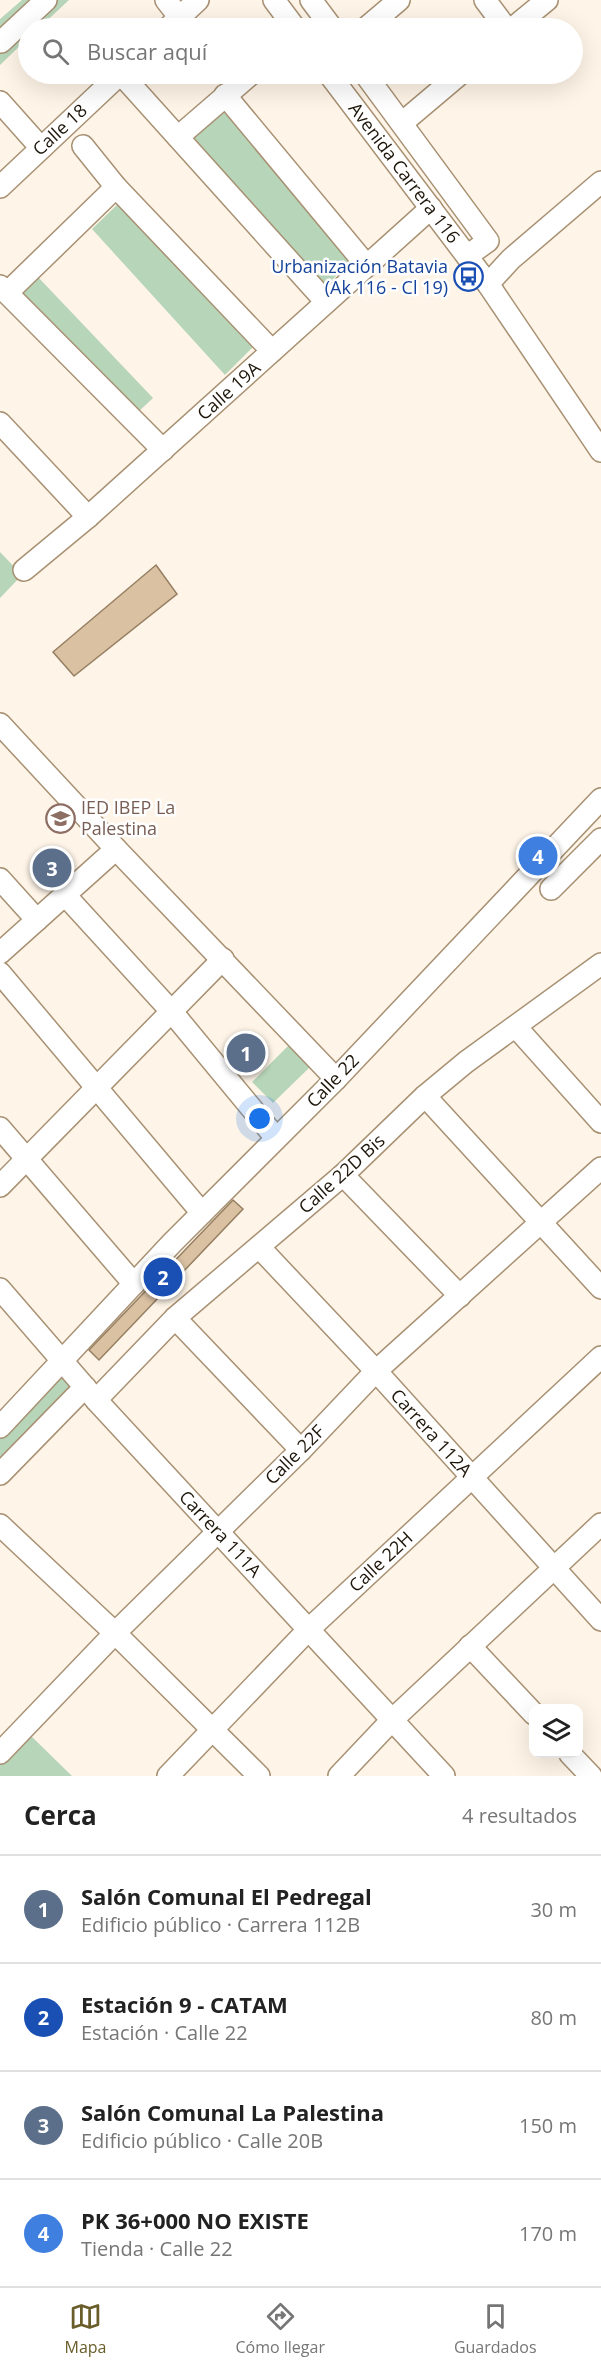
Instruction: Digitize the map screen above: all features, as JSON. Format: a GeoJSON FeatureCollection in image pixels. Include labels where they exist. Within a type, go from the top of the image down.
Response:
{"type":"FeatureCollection","features":[{"type":"Feature","properties":{"kind":"street"},"geometry":{"type":"LineString","coordinates":[[27,18],[46,0]]}},
{"type":"Feature","properties":{"kind":"street"},"geometry":{"type":"LineString","coordinates":[[166,0],[172,18]]}},
{"type":"Feature","properties":{"kind":"street"},"geometry":{"type":"LineString","coordinates":[[179,18],[198,0]]}},
{"type":"Feature","properties":{"kind":"street"},"geometry":{"type":"LineString","coordinates":[[274,0],[288,18]]}},
{"type":"Feature","properties":{"kind":"street"},"geometry":{"type":"LineString","coordinates":[[311,0],[324,18]]}},
{"type":"Feature","properties":{"kind":"street"},"geometry":{"type":"LineString","coordinates":[[378,18],[399,0]]}},
{"type":"Feature","properties":{"kind":"street"},"geometry":{"type":"LineString","coordinates":[[485,0],[498,18]]}},
{"type":"Feature","properties":{"kind":"street"},"geometry":{"type":"LineString","coordinates":[[525,18],[547,0]]}},
{"type":"Feature","properties":{"kind":"street"},"geometry":{"type":"LineString","coordinates":[[1,42],[18,26]]}},
{"type":"Feature","properties":{"kind":"street","name":"Calle 18"},"geometry":{"type":"LineString","coordinates":[[0,187],[110,84]]}},
{"type":"Feature","properties":{"kind":"street"},"geometry":{"type":"LineString","coordinates":[[130,84],[326,303]]}},
{"type":"Feature","properties":{"kind":"street"},"geometry":{"type":"LineString","coordinates":[[178,136],[239,84]]}},
{"type":"Feature","properties":{"kind":"street","name":"Avenida Carrera 116"},"geometry":{"type":"LineString","coordinates":[[337,84],[488,284],[601,451]]}},
{"type":"Feature","properties":{"kind":"street"},"geometry":{"type":"LineString","coordinates":[[373,84],[488,241],[467,256]]}},
{"type":"Feature","properties":{"kind":"street"},"geometry":{"type":"LineString","coordinates":[[402,123],[448,84]]}},
{"type":"Feature","properties":{"kind":"street"},"geometry":{"type":"LineString","coordinates":[[225,95],[367,266]]}},
{"type":"Feature","properties":{"kind":"street"},"geometry":{"type":"LineString","coordinates":[[0,102],[41,148]]}},
{"type":"Feature","properties":{"kind":"street"},"geometry":{"type":"LineString","coordinates":[[82,147],[272,351]]}},
{"type":"Feature","properties":{"kind":"street"},"geometry":{"type":"LineString","coordinates":[[488,284],[511,259],[601,183]]}},
{"type":"Feature","properties":{"kind":"street"},"geometry":{"type":"LineString","coordinates":[[116,186],[4,290],[163,450]]}},
{"type":"Feature","properties":{"kind":"street","name":"Calle 19A"},"geometry":{"type":"LineString","coordinates":[[24,570],[88,517],[431,208]]}},
{"type":"Feature","properties":{"kind":"street"},"geometry":{"type":"LineString","coordinates":[[0,423],[88,517]]}},
{"type":"Feature","properties":{"kind":"street"},"geometry":{"type":"LineString","coordinates":[[0,724],[336,1079]]}},
{"type":"Feature","properties":{"kind":"street","name":"Calle 22"},"geometry":{"type":"LineString","coordinates":[[0,1427],[202,1213],[336,1079],[601,799]]}},
{"type":"Feature","properties":{"kind":"street"},"geometry":{"type":"LineString","coordinates":[[551,889],[601,839]]}},
{"type":"Feature","properties":{"kind":"street"},"geometry":{"type":"LineString","coordinates":[[0,953],[116,849]]}},
{"type":"Feature","properties":{"kind":"street"},"geometry":{"type":"LineString","coordinates":[[0,879],[37,920]]}},
{"type":"Feature","properties":{"kind":"street"},"geometry":{"type":"LineString","coordinates":[[65,895],[172,1012],[276,1138]]}},
{"type":"Feature","properties":{"kind":"street"},"geometry":{"type":"LineString","coordinates":[[0,1186],[223,959]]}},
{"type":"Feature","properties":{"kind":"street","name":"Calle 22D Bis"},"geometry":{"type":"LineString","coordinates":[[0,1474],[175,1318],[343,1175],[424,1096],[466,1062],[601,964]]}},
{"type":"Feature","properties":{"kind":"street"},"geometry":{"type":"LineString","coordinates":[[0,973],[202,1213]]}},
{"type":"Feature","properties":{"kind":"street"},"geometry":{"type":"LineString","coordinates":[[516,1027],[601,1122]]}},
{"type":"Feature","properties":{"kind":"street"},"geometry":{"type":"LineString","coordinates":[[424,1096],[601,1288]]}},
{"type":"Feature","properties":{"kind":"street"},"geometry":{"type":"LineString","coordinates":[[0,1128],[134,1284]]}},
{"type":"Feature","properties":{"kind":"street","name":"Calle 22F"},"geometry":{"type":"LineString","coordinates":[[0,1752],[115,1633],[301,1450],[376,1371],[601,1168]]}},
{"type":"Feature","properties":{"kind":"street"},"geometry":{"type":"LineString","coordinates":[[343,1175],[460,1296]]}},
{"type":"Feature","properties":{"kind":"street","name":"Carrera 112A"},"geometry":{"type":"LineString","coordinates":[[259,1247],[376,1371],[601,1620]]}},
{"type":"Feature","properties":{"kind":"street","name":"Carrera 111A"},"geometry":{"type":"LineString","coordinates":[[0,1289],[217,1532],[444,1776]]}},
{"type":"Feature","properties":{"kind":"street"},"geometry":{"type":"LineString","coordinates":[[175,1318],[301,1450]]}},
{"type":"Feature","properties":{"kind":"street","name":"Calle 22H"},"geometry":{"type":"LineString","coordinates":[[168,1776],[308,1630],[601,1357]]}},
{"type":"Feature","properties":{"kind":"street"},"geometry":{"type":"LineString","coordinates":[[339,1776],[391,1720],[601,1524]]}},
{"type":"Feature","properties":{"kind":"street"},"geometry":{"type":"LineString","coordinates":[[0,1525],[115,1633],[259,1776]]}},
{"type":"Feature","properties":{"kind":"street"},"geometry":{"type":"LineString","coordinates":[[470,1646],[529,1709]]}},
{"type":"Feature","properties":{"kind":"street"},"geometry":{"type":"LineString","coordinates":[[574,1758],[591,1776]]}},
{"type":"Feature","properties":{"kind":"green space"},"geometry":{"type":"Polygon","coordinates":[[[22,0],[69,0],[50,18],[18,18],[18,48],[0,65],[0,19],[22,0]]]}},
{"type":"Feature","properties":{"kind":"green space"},"geometry":{"type":"Polygon","coordinates":[[[225,106],[353,259],[321,291],[190,139],[225,106]]]}},
{"type":"Feature","properties":{"kind":"green space"},"geometry":{"type":"Polygon","coordinates":[[[122,200],[257,343],[225,375],[92,229],[122,200]]]}},
{"type":"Feature","properties":{"kind":"green space"},"geometry":{"type":"Polygon","coordinates":[[[37,276],[153,398],[137,413],[18,295],[37,276]]]}},
{"type":"Feature","properties":{"kind":"green space"},"geometry":{"type":"Polygon","coordinates":[[[0,552],[22,575],[0,598],[0,552]]]}},
{"type":"Feature","properties":{"kind":"green space"},"geometry":{"type":"Polygon","coordinates":[[[289,1045],[310,1067],[273,1103],[252,1082],[289,1045]]]}},
{"type":"Feature","properties":{"kind":"green space"},"geometry":{"type":"Polygon","coordinates":[[[60,1374],[73,1389],[0,1463],[0,1435],[60,1374]]]}},
{"type":"Feature","properties":{"kind":"green space"},"geometry":{"type":"Polygon","coordinates":[[[29,1734],[72,1776],[0,1776],[0,1765],[29,1734]]]}},
{"type":"Feature","properties":{"kind":"building"},"geometry":{"type":"Polygon","coordinates":[[[156,565],[177,594],[74,676],[53,652],[156,565]]]}},
{"type":"Feature","properties":{"kind":"building"},"geometry":{"type":"Polygon","coordinates":[[[48,852],[67,875],[57,884],[37,862],[48,852]]]}},
{"type":"Feature","properties":{"kind":"building"},"geometry":{"type":"Polygon","coordinates":[[[251,1033],[266,1048],[240,1072],[226,1057],[251,1033]]]}},
{"type":"Feature","properties":{"kind":"building"},"geometry":{"type":"Polygon","coordinates":[[[233,1200],[243,1209],[99,1360],[89,1350],[233,1200]]]}},
{"type":"Feature","properties":{"kind":"place","name":"Urbanización Batavia (Ak 116 - Cl 19)"},"geometry":{"type":"Point","coordinates":[469,277]}},
{"type":"Feature","properties":{"kind":"place","name":"IED IBEP La Palestina"},"geometry":{"type":"Point","coordinates":[60,818]}},
{"type":"Feature","properties":{"kind":"place","name":"PK 36+000 NO EXISTE"},"geometry":{"type":"Point","coordinates":[538,856]}},
{"type":"Feature","properties":{"kind":"place","name":"Salón Comunal La Palestina"},"geometry":{"type":"Point","coordinates":[52,868]}},
{"type":"Feature","properties":{"kind":"place","name":"Salón Comunal El Pedregal"},"geometry":{"type":"Point","coordinates":[246,1053]}},
{"type":"Feature","properties":{"kind":"place","name":"Estación 9 - CATAM"},"geometry":{"type":"Point","coordinates":[163,1277]}}]}
